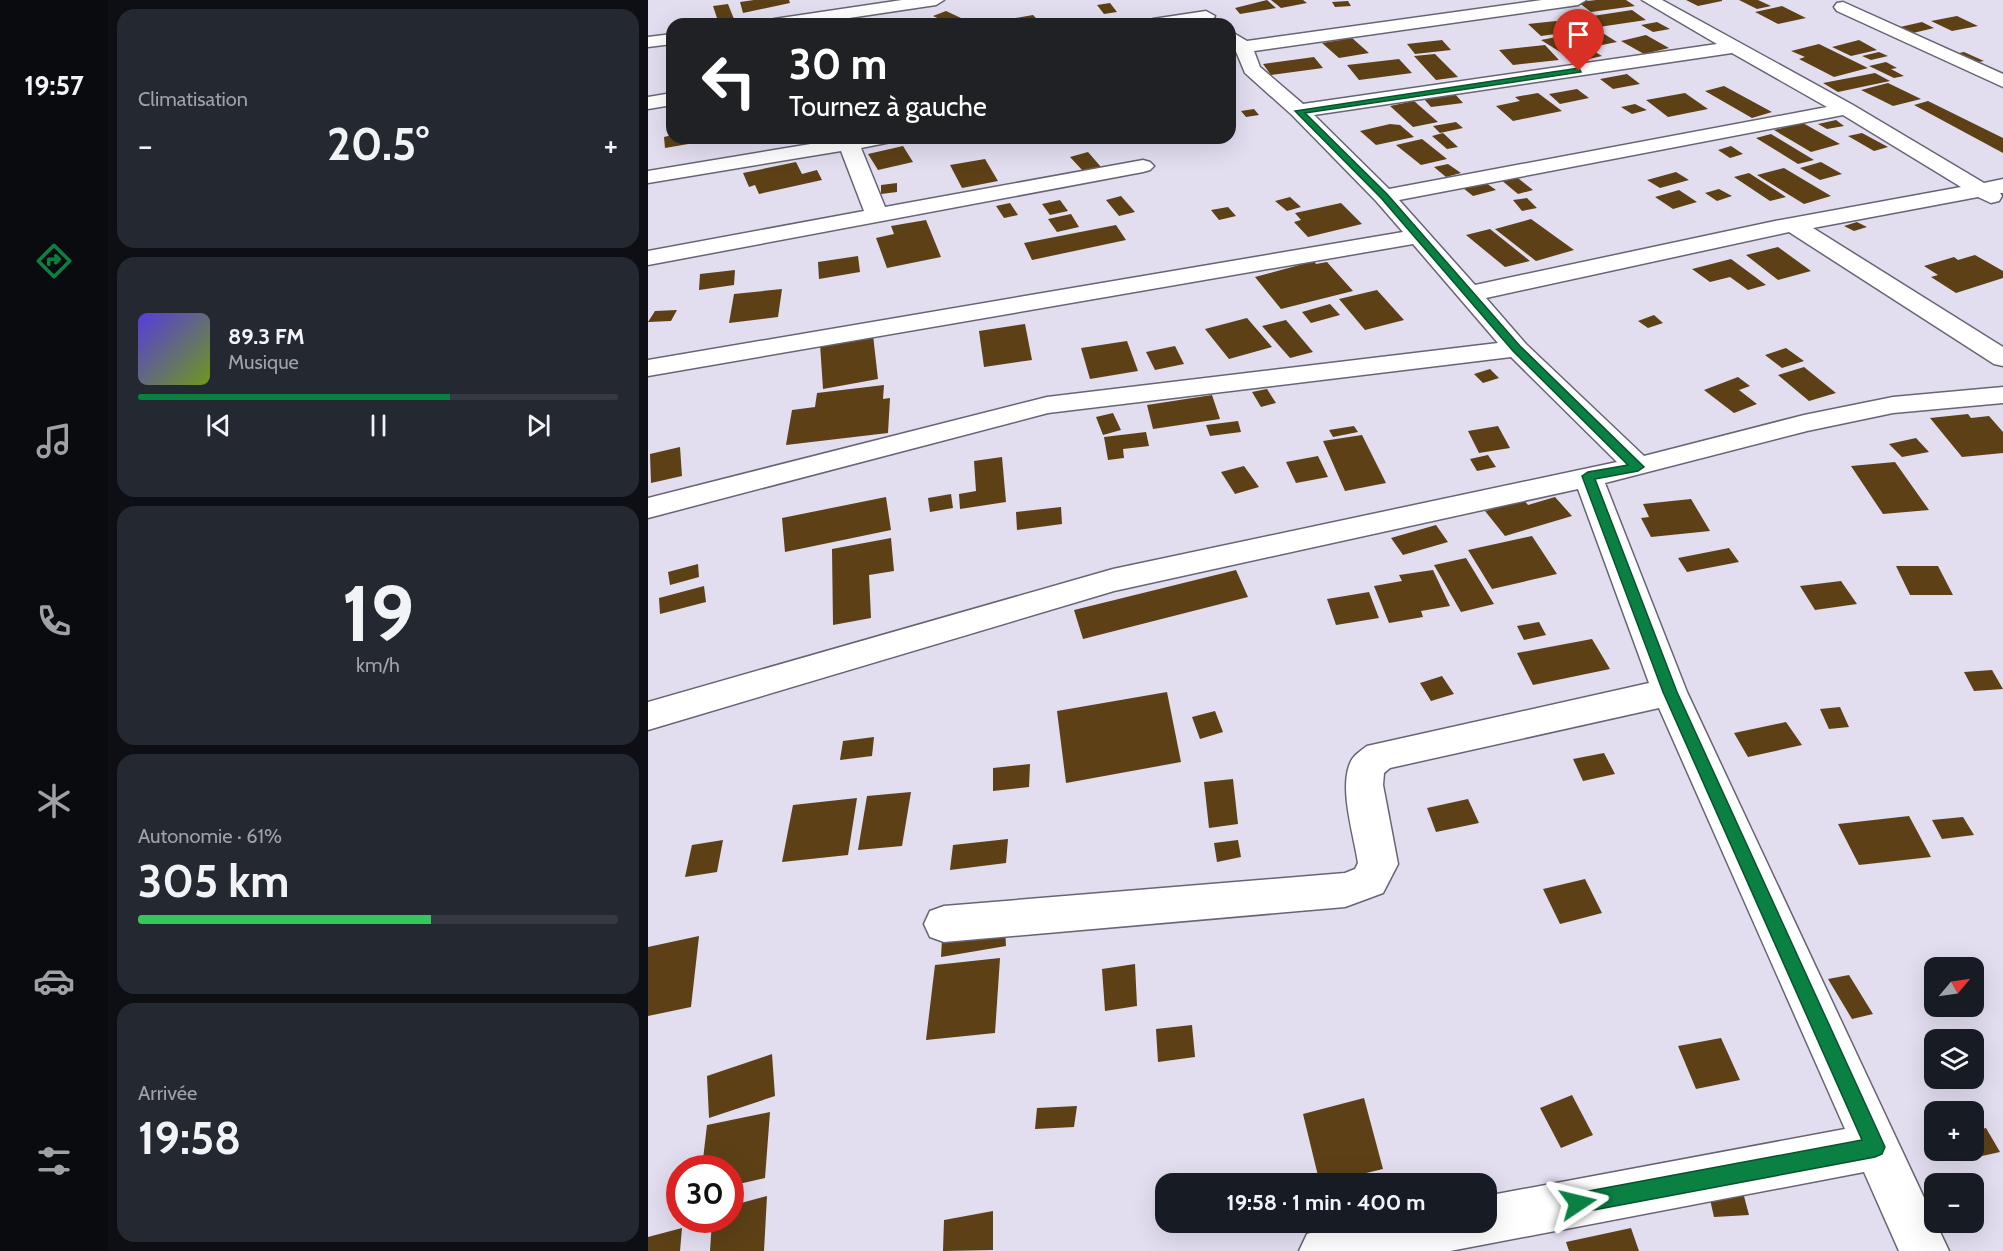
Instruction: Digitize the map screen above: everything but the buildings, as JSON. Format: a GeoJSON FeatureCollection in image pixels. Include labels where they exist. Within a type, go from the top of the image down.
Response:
{"type":"FeatureCollection","features":[{"type":"Feature","properties":{"kind":"street"},"geometry":{"type":"LineString","coordinates":[[814,18],[936,0]]}},
{"type":"Feature","properties":{"kind":"street"},"geometry":{"type":"LineString","coordinates":[[1193,0],[1208,18]]}},
{"type":"Feature","properties":{"kind":"street"},"geometry":{"type":"LineString","coordinates":[[1239,57],[1578,0]]}},
{"type":"Feature","properties":{"kind":"street"},"geometry":{"type":"LineString","coordinates":[[1650,0],[1992,188],[2003,202]]}},
{"type":"Feature","properties":{"kind":"street"},"geometry":{"type":"LineString","coordinates":[[1843,7],[2003,81]]}},
{"type":"Feature","properties":{"kind":"street"},"geometry":{"type":"LineString","coordinates":[[648,42],[666,40]]}},
{"type":"Feature","properties":{"kind":"street"},"geometry":{"type":"LineString","coordinates":[[1299,111],[1737,47]]}},
{"type":"Feature","properties":{"kind":"street"},"geometry":{"type":"LineString","coordinates":[[1239,57],[1299,111],[1384,196],[1517,349],[1638,467]]}},
{"type":"Feature","properties":{"kind":"street"},"geometry":{"type":"LineString","coordinates":[[648,103],[666,100]]}},
{"type":"Feature","properties":{"kind":"street"},"geometry":{"type":"LineString","coordinates":[[1384,196],[1846,109]]}},
{"type":"Feature","properties":{"kind":"street"},"geometry":{"type":"LineString","coordinates":[[648,177],[849,144],[877,216]]}},
{"type":"Feature","properties":{"kind":"street"},"geometry":{"type":"LineString","coordinates":[[648,258],[1143,166]]}},
{"type":"Feature","properties":{"kind":"street"},"geometry":{"type":"LineString","coordinates":[[1468,294],[1793,225],[1992,188]]}},
{"type":"Feature","properties":{"kind":"street"},"geometry":{"type":"LineString","coordinates":[[1793,225],[2003,358]]}},
{"type":"Feature","properties":{"kind":"street"},"geometry":{"type":"LineString","coordinates":[[648,368],[1419,236]]}},
{"type":"Feature","properties":{"kind":"street"},"geometry":{"type":"LineString","coordinates":[[648,508],[1047,405],[1517,349]]}},
{"type":"Feature","properties":{"kind":"street"},"geometry":{"type":"LineString","coordinates":[[648,716],[1113,580],[1638,467],[1804,423],[1893,405],[2003,395]]}},
{"type":"Feature","properties":{"kind":"street"},"geometry":{"type":"LineString","coordinates":[[1588,476],[1670,692],[1924,1251]]}},
{"type":"Feature","properties":{"kind":"street"},"geometry":{"type":"LineString","coordinates":[[944,924],[1345,890],[1370,881],[1378,864],[1364,785],[1367,766],[1380,756],[1670,692]]}},
{"type":"Feature","properties":{"kind":"street"},"geometry":{"type":"LineString","coordinates":[[1497,1218],[1875,1147]]}},
{"type":"Feature","properties":{"kind":"street"},"geometry":{"type":"LineString","coordinates":[[1324,1251],[1418,1233]]}},
{"type":"Feature","properties":{"kind":"route"},"geometry":{"type":"LineString","coordinates":[[1578,1203],[1875,1147],[1670,692],[1588,476],[1638,467],[1517,349],[1384,196],[1299,111],[1579,71]]}}]}
